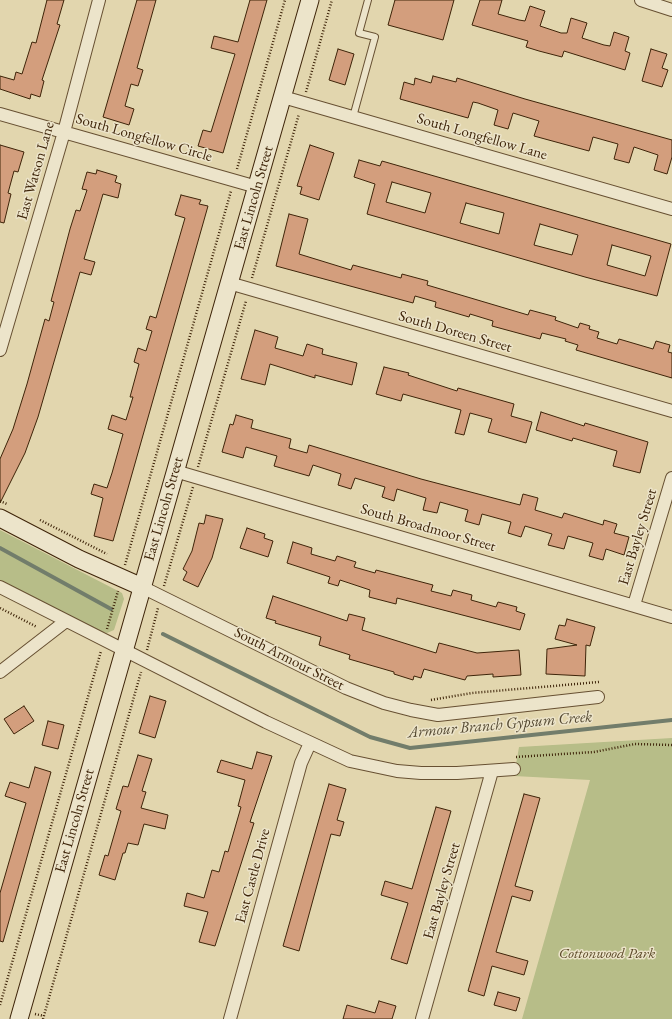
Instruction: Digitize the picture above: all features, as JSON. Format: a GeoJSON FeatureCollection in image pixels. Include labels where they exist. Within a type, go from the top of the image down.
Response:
{"type":"FeatureCollection","features":[{"type":"Feature","properties":{"kind":"street","name":"East Watson Lane"},"geometry":{"type":"LineString","coordinates":[[0,350],[64,132],[99,0]]}},
{"type":"Feature","properties":{"kind":"street","name":"East Lincoln Street"},"geometry":{"type":"LineString","coordinates":[[19,1019],[310,0]]}},
{"type":"Feature","properties":{"kind":"street"},"geometry":{"type":"LineString","coordinates":[[641,0],[672,10]]}},
{"type":"Feature","properties":{"kind":"street","name":"South Longfellow Lane"},"geometry":{"type":"LineString","coordinates":[[283,96],[672,209]]}},
{"type":"Feature","properties":{"kind":"street","name":"South Longfellow Circle"},"geometry":{"type":"LineString","coordinates":[[0,114],[257,187]]}},
{"type":"Feature","properties":{"kind":"street","name":"South Doreen Street"},"geometry":{"type":"LineString","coordinates":[[229,284],[672,411]]}},
{"type":"Feature","properties":{"kind":"street","name":"South Broadmoor Street"},"geometry":{"type":"LineString","coordinates":[[175,471],[672,617]]}},
{"type":"Feature","properties":{"kind":"street","name":"East Bayley Street"},"geometry":{"type":"LineString","coordinates":[[634,605],[672,478]]}},
{"type":"Feature","properties":{"kind":"street","name":"South Armour Street"},"geometry":{"type":"LineString","coordinates":[[0,518],[79,558],[123,570],[165,590],[346,688],[384,703],[438,715],[598,697]]}},
{"type":"Feature","properties":{"kind":"street"},"geometry":{"type":"LineString","coordinates":[[0,587],[144,661],[310,743],[350,761],[397,771],[421,773],[514,769]]}},
{"type":"Feature","properties":{"kind":"street"},"geometry":{"type":"LineString","coordinates":[[0,672],[66,621]]}},
{"type":"Feature","properties":{"kind":"street","name":"East Castle Drive"},"geometry":{"type":"LineString","coordinates":[[230,1019],[301,763],[310,743]]}},
{"type":"Feature","properties":{"kind":"street","name":"East Bayley Street"},"geometry":{"type":"LineString","coordinates":[[422,1019],[492,771]]}},
{"type":"Feature","properties":{"kind":"lane"},"geometry":{"type":"LineString","coordinates":[[353,117],[375,37],[359,33],[368,0]]}},
{"type":"Feature","properties":{"kind":"path"},"geometry":{"type":"LineString","coordinates":[[0,1005],[285,0]]}},
{"type":"Feature","properties":{"kind":"path"},"geometry":{"type":"LineString","coordinates":[[43,1019],[332,0]]}},
{"type":"Feature","properties":{"kind":"path"},"geometry":{"type":"LineString","coordinates":[[0,501],[14,508]]}},
{"type":"Feature","properties":{"kind":"path"},"geometry":{"type":"LineString","coordinates":[[35,518],[111,556]]}},
{"type":"Feature","properties":{"kind":"path"},"geometry":{"type":"LineString","coordinates":[[118,559],[123,570],[165,590]]}},
{"type":"Feature","properties":{"kind":"path"},"geometry":{"type":"LineString","coordinates":[[0,608],[37,627]]}},
{"type":"Feature","properties":{"kind":"path"},"geometry":{"type":"LineString","coordinates":[[426,699],[433,700],[472,693],[599,682]]}},
{"type":"Feature","properties":{"kind":"path"},"geometry":{"type":"LineString","coordinates":[[514,769],[516,757],[594,752],[635,744],[672,744]]}},
{"type":"Feature","properties":{"kind":"green space"},"geometry":{"type":"Polygon","coordinates":[[[0,530],[122,593],[124,599],[114,630],[107,633],[98,631],[0,580],[0,530]]]}},
{"type":"Feature","properties":{"kind":"green space","name":"Cottonwood Park"},"geometry":{"type":"Polygon","coordinates":[[[672,738],[672,1019],[522,1019],[590,780],[514,776],[519,747],[672,738]]]}},
{"type":"Feature","properties":{"kind":"building"},"geometry":{"type":"Polygon","coordinates":[[[47,0],[64,0],[57,24],[60,25],[42,80],[44,81],[40,97],[31,94],[30,99],[0,89],[0,76],[14,80],[16,72],[22,74],[32,42],[36,43],[47,0]]]}},
{"type":"Feature","properties":{"kind":"building"},"geometry":{"type":"Polygon","coordinates":[[[137,0],[156,0],[137,68],[143,70],[138,86],[131,84],[125,106],[134,109],[129,125],[103,117],[137,0]]]}},
{"type":"Feature","properties":{"kind":"building"},"geometry":{"type":"Polygon","coordinates":[[[250,0],[267,0],[223,153],[198,146],[203,130],[211,132],[235,54],[211,48],[214,36],[238,42],[250,0]]]}},
{"type":"Feature","properties":{"kind":"building"},"geometry":{"type":"Polygon","coordinates":[[[395,0],[454,0],[443,40],[388,25],[395,0]]]}},
{"type":"Feature","properties":{"kind":"building"},"geometry":{"type":"Polygon","coordinates":[[[480,0],[502,0],[498,14],[519,20],[525,21],[530,6],[545,11],[540,26],[561,33],[567,33],[571,18],[587,23],[582,38],[604,45],[610,46],[614,32],[629,37],[625,51],[630,53],[625,70],[564,51],[562,57],[539,51],[526,47],[528,41],[472,25],[480,0]]]}},
{"type":"Feature","properties":{"kind":"building"},"geometry":{"type":"Polygon","coordinates":[[[338,49],[354,54],[345,85],[329,80],[338,49]]]}},
{"type":"Feature","properties":{"kind":"building"},"geometry":{"type":"Polygon","coordinates":[[[651,49],[667,54],[662,68],[668,70],[662,87],[642,81],[651,49]]]}},
{"type":"Feature","properties":{"kind":"building"},"geometry":{"type":"Polygon","coordinates":[[[433,76],[456,82],[457,78],[525,99],[672,140],[672,157],[667,174],[654,170],[658,155],[634,147],[629,163],[614,159],[618,144],[593,137],[589,151],[534,136],[539,121],[513,113],[508,129],[494,125],[498,110],[478,103],[473,102],[468,118],[400,99],[404,82],[414,85],[415,78],[431,83],[433,76]]]}},
{"type":"Feature","properties":{"kind":"building"},"geometry":{"type":"Polygon","coordinates":[[[0,145],[24,152],[18,172],[14,171],[8,193],[11,194],[4,223],[0,222],[0,145]]]}},
{"type":"Feature","properties":{"kind":"building"},"geometry":{"type":"Polygon","coordinates":[[[310,145],[334,153],[319,200],[300,194],[302,187],[297,186],[310,145]]]}},
{"type":"Feature","properties":{"kind":"building"},"geometry":{"type":"Polygon","coordinates":[[[359,160],[380,166],[382,161],[671,244],[657,296],[585,277],[367,214],[375,184],[354,177],[359,160]],[[392,182],[386,202],[425,213],[431,193],[392,182]],[[466,203],[460,223],[499,234],[504,213],[466,203]],[[540,224],[534,245],[572,255],[578,235],[540,224]],[[612,245],[607,265],[645,276],[651,256],[612,245]]]}},
{"type":"Feature","properties":{"kind":"building"},"geometry":{"type":"Polygon","coordinates":[[[97,170],[117,176],[115,182],[121,184],[118,198],[103,194],[84,259],[95,262],[91,275],[80,272],[38,417],[25,453],[0,503],[0,459],[13,429],[45,319],[49,321],[54,302],[51,301],[70,229],[76,210],[80,211],[87,190],[82,189],[87,172],[96,174],[97,170]]]}},
{"type":"Feature","properties":{"kind":"building"},"geometry":{"type":"Polygon","coordinates":[[[181,195],[201,200],[199,204],[208,206],[113,541],[94,536],[103,498],[91,494],[94,484],[107,488],[112,473],[123,434],[108,429],[112,415],[126,420],[133,397],[130,397],[139,364],[134,362],[138,348],[146,351],[152,331],[146,329],[150,316],[156,318],[185,218],[175,215],[181,195]]]}},
{"type":"Feature","properties":{"kind":"building"},"geometry":{"type":"Polygon","coordinates":[[[289,214],[308,219],[299,254],[351,270],[353,265],[401,278],[402,274],[428,281],[427,285],[528,315],[530,310],[556,317],[555,320],[578,328],[580,323],[590,326],[589,329],[599,332],[597,338],[617,344],[619,339],[653,349],[656,341],[670,345],[668,352],[672,353],[672,378],[576,350],[578,345],[565,341],[566,339],[542,333],[540,339],[492,326],[493,321],[470,314],[469,317],[435,307],[436,302],[415,296],[413,303],[276,266],[289,214]]]}},
{"type":"Feature","properties":{"kind":"building"},"geometry":{"type":"Polygon","coordinates":[[[255,330],[278,337],[275,348],[303,356],[307,344],[323,349],[322,354],[357,363],[352,385],[315,375],[315,378],[270,364],[265,385],[241,379],[255,330]]]}},
{"type":"Feature","properties":{"kind":"building"},"geometry":{"type":"Polygon","coordinates":[[[384,367],[409,373],[408,375],[457,391],[458,388],[514,404],[511,416],[532,422],[526,443],[488,432],[492,419],[470,413],[464,435],[455,433],[461,410],[403,394],[401,401],[376,394],[384,367]]]}},
{"type":"Feature","properties":{"kind":"building"},"geometry":{"type":"Polygon","coordinates":[[[541,412],[584,426],[585,423],[648,442],[640,473],[613,466],[617,451],[573,438],[572,441],[536,430],[541,412]]]}},
{"type":"Feature","properties":{"kind":"building"},"geometry":{"type":"Polygon","coordinates":[[[236,415],[253,420],[251,428],[291,439],[289,448],[307,453],[309,445],[421,479],[520,505],[523,494],[538,498],[535,510],[562,518],[564,513],[603,525],[604,520],[617,524],[614,533],[629,537],[624,555],[606,549],[603,560],[589,556],[593,543],[568,536],[564,549],[548,545],[552,534],[525,526],[521,537],[508,533],[511,522],[482,514],[479,525],[465,521],[468,510],[440,502],[437,513],[423,510],[426,498],[397,489],[394,501],[382,497],[385,487],[355,478],[351,489],[338,485],[341,474],[313,465],[309,476],[274,466],[277,456],[246,447],[243,458],[222,452],[230,424],[233,425],[236,415]]]}},
{"type":"Feature","properties":{"kind":"building"},"geometry":{"type":"Polygon","coordinates":[[[206,515],[223,519],[212,558],[198,587],[183,580],[187,572],[183,569],[192,551],[199,523],[204,524],[206,515]]]}},
{"type":"Feature","properties":{"kind":"building"},"geometry":{"type":"Polygon","coordinates":[[[247,528],[265,534],[264,538],[273,541],[268,557],[240,548],[247,528]]]}},
{"type":"Feature","properties":{"kind":"building"},"geometry":{"type":"Polygon","coordinates":[[[293,542],[312,548],[311,554],[335,561],[337,556],[356,562],[354,567],[375,573],[376,570],[433,585],[431,591],[451,596],[453,590],[472,595],[471,600],[496,607],[498,602],[517,607],[516,611],[525,614],[520,630],[397,598],[396,604],[369,597],[370,590],[340,580],[338,586],[328,583],[330,577],[287,563],[293,542]]]}},
{"type":"Feature","properties":{"kind":"building"},"geometry":{"type":"Polygon","coordinates":[[[273,596],[347,621],[349,614],[365,618],[362,630],[436,653],[439,643],[477,653],[519,650],[521,675],[493,677],[493,674],[467,676],[465,680],[424,669],[421,678],[414,676],[413,680],[394,674],[394,672],[349,659],[350,655],[319,645],[321,637],[275,623],[276,621],[266,618],[273,596]]]}},
{"type":"Feature","properties":{"kind":"building"},"geometry":{"type":"Polygon","coordinates":[[[567,619],[595,627],[590,646],[586,645],[585,676],[546,674],[547,649],[577,645],[555,639],[559,625],[565,626],[567,619]]]}},
{"type":"Feature","properties":{"kind":"building"},"geometry":{"type":"Polygon","coordinates":[[[150,696],[166,701],[155,738],[139,733],[150,696]]]}},
{"type":"Feature","properties":{"kind":"building"},"geometry":{"type":"Polygon","coordinates":[[[24,706],[34,721],[14,734],[4,719],[24,706]]]}},
{"type":"Feature","properties":{"kind":"building"},"geometry":{"type":"Polygon","coordinates":[[[48,721],[64,725],[58,749],[42,745],[48,721]]]}},
{"type":"Feature","properties":{"kind":"building"},"geometry":{"type":"Polygon","coordinates":[[[257,752],[272,756],[250,822],[254,823],[215,946],[199,942],[208,912],[184,906],[187,893],[204,898],[212,870],[219,872],[225,851],[228,852],[241,807],[238,806],[245,780],[217,772],[221,760],[252,769],[257,752]]]}},
{"type":"Feature","properties":{"kind":"building"},"geometry":{"type":"Polygon","coordinates":[[[138,755],[152,759],[142,791],[146,792],[141,808],[168,815],[165,829],[144,824],[138,845],[128,843],[125,853],[123,853],[115,880],[99,875],[105,855],[108,856],[121,811],[116,809],[123,786],[128,787],[138,755]]]}},
{"type":"Feature","properties":{"kind":"building"},"geometry":{"type":"Polygon","coordinates":[[[35,767],[51,772],[3,942],[0,941],[0,893],[26,803],[5,796],[10,782],[29,788],[35,767]]]}},
{"type":"Feature","properties":{"kind":"building"},"geometry":{"type":"Polygon","coordinates":[[[329,784],[346,789],[337,820],[344,822],[340,836],[331,834],[299,951],[283,946],[329,784]]]}},
{"type":"Feature","properties":{"kind":"building"},"geometry":{"type":"Polygon","coordinates":[[[524,794],[540,798],[515,886],[533,891],[530,901],[512,896],[496,952],[528,961],[524,975],[492,966],[484,996],[468,991],[524,794]]]}},
{"type":"Feature","properties":{"kind":"building"},"geometry":{"type":"Polygon","coordinates":[[[436,807],[451,811],[407,964],[391,959],[408,903],[381,895],[385,881],[412,889],[436,807]]]}},
{"type":"Feature","properties":{"kind":"building"},"geometry":{"type":"Polygon","coordinates":[[[498,992],[520,998],[516,1011],[494,1005],[498,992]]]}},
{"type":"Feature","properties":{"kind":"building"},"geometry":{"type":"Polygon","coordinates":[[[379,1001],[396,1006],[392,1019],[343,1019],[347,1005],[375,1013],[379,1001]]]}},
{"type":"Feature","properties":{"kind":"waterway","name":"Armour Branch Gypsum Creek"},"geometry":{"type":"LineString","coordinates":[[0,548],[111,609]]}},
{"type":"Feature","properties":{"kind":"waterway","name":"Armour Branch Gypsum Creek"},"geometry":{"type":"LineString","coordinates":[[163,634],[370,737],[410,748],[672,720]]}}]}
